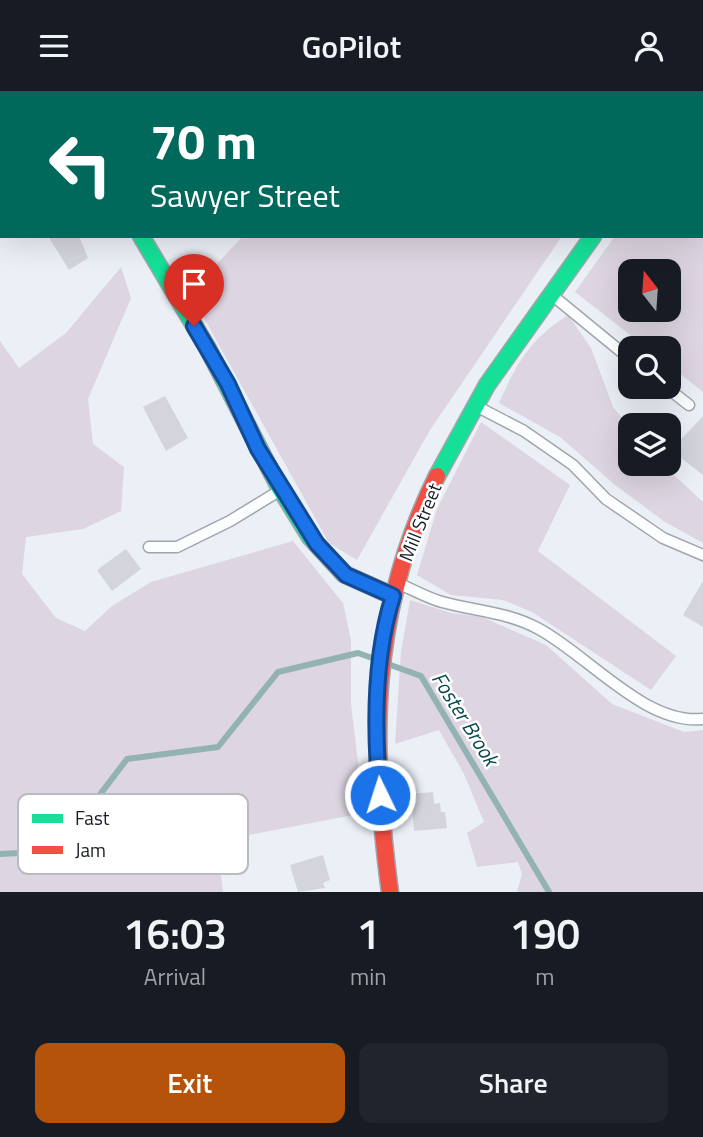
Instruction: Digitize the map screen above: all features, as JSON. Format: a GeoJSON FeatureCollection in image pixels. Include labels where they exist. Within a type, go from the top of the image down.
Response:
{"type":"FeatureCollection","features":[{"type":"Feature","properties":{"kind":"street"},"geometry":{"type":"LineString","coordinates":[[142,238],[228,384],[258,449],[328,559],[346,575],[395,590]]}},
{"type":"Feature","properties":{"kind":"street","name":"Mill Street"},"geometry":{"type":"LineString","coordinates":[[390,892],[378,771],[379,679],[395,590],[425,500],[476,405],[505,357],[592,238]]}},
{"type":"Feature","properties":{"kind":"lane"},"geometry":{"type":"LineString","coordinates":[[552,295],[618,349]]}},
{"type":"Feature","properties":{"kind":"lane"},"geometry":{"type":"LineString","coordinates":[[681,399],[689,405]]}},
{"type":"Feature","properties":{"kind":"lane"},"geometry":{"type":"LineString","coordinates":[[476,405],[524,431],[573,465],[606,499],[663,538],[703,555]]}},
{"type":"Feature","properties":{"kind":"lane"},"geometry":{"type":"LineString","coordinates":[[149,547],[177,547],[230,521],[282,489]]}},
{"type":"Feature","properties":{"kind":"lane"},"geometry":{"type":"LineString","coordinates":[[395,590],[441,602],[490,610],[538,628],[651,708],[686,721],[703,719]]}},
{"type":"Feature","properties":{"kind":"shaded area"},"geometry":{"type":"Polygon","coordinates":[[[241,238],[561,238],[430,430],[357,560],[329,543],[190,293],[241,238]]]}},
{"type":"Feature","properties":{"kind":"shaded area"},"geometry":{"type":"Polygon","coordinates":[[[614,238],[703,238],[703,392],[681,375],[681,336],[632,336],[575,292],[614,238]]]}},
{"type":"Feature","properties":{"kind":"shaded area"},"geometry":{"type":"Polygon","coordinates":[[[121,267],[131,298],[88,399],[93,444],[124,467],[121,511],[83,529],[26,537],[22,574],[56,618],[85,631],[112,606],[151,582],[293,541],[343,603],[351,640],[351,704],[364,813],[248,835],[248,794],[18,794],[18,874],[221,874],[223,892],[0,892],[0,341],[19,368],[66,333],[121,267]]]}},
{"type":"Feature","properties":{"kind":"shaded area"},"geometry":{"type":"Polygon","coordinates":[[[568,315],[591,348],[613,407],[618,413],[618,476],[675,476],[703,502],[703,543],[665,522],[615,485],[560,437],[499,403],[526,353],[568,315]]]}},
{"type":"Feature","properties":{"kind":"shaded area"},"geometry":{"type":"Polygon","coordinates":[[[481,422],[570,485],[538,551],[676,656],[651,690],[532,612],[503,600],[451,595],[417,575],[437,509],[481,422]]]}},
{"type":"Feature","properties":{"kind":"shaded area"},"geometry":{"type":"Polygon","coordinates":[[[410,600],[451,613],[482,617],[546,645],[612,704],[684,732],[703,730],[703,892],[517,892],[522,874],[518,862],[477,867],[467,833],[484,822],[464,774],[439,730],[395,744],[401,652],[410,600]]]}},
{"type":"Feature","properties":{"kind":"building"},"geometry":{"type":"Polygon","coordinates":[[[49,238],[80,238],[88,258],[69,270],[49,238]]]}},
{"type":"Feature","properties":{"kind":"building"},"geometry":{"type":"Polygon","coordinates":[[[165,396],[188,438],[166,451],[143,407],[165,396]]]}},
{"type":"Feature","properties":{"kind":"building"},"geometry":{"type":"Polygon","coordinates":[[[703,416],[703,475],[681,458],[681,439],[703,416]]]}},
{"type":"Feature","properties":{"kind":"building"},"geometry":{"type":"Polygon","coordinates":[[[126,549],[141,569],[112,591],[97,570],[126,549]]]}},
{"type":"Feature","properties":{"kind":"building"},"geometry":{"type":"Polygon","coordinates":[[[703,581],[703,627],[683,615],[703,581]]]}},
{"type":"Feature","properties":{"kind":"building"},"geometry":{"type":"Polygon","coordinates":[[[433,792],[434,804],[440,803],[441,812],[445,812],[447,828],[414,831],[411,794],[433,792]]]}},
{"type":"Feature","properties":{"kind":"building"},"geometry":{"type":"Polygon","coordinates":[[[323,855],[330,880],[323,883],[325,888],[298,892],[290,865],[323,855]]]}},
{"type":"Feature","properties":{"kind":"waterway","name":"Foster Brook"},"geometry":{"type":"LineString","coordinates":[[100,794],[127,759],[218,747],[278,672],[358,653],[375,659]]}},
{"type":"Feature","properties":{"kind":"waterway","name":"Foster Brook"},"geometry":{"type":"LineString","coordinates":[[385,663],[421,676],[549,892]]}},
{"type":"Feature","properties":{"kind":"waterway","name":"Foster Brook"},"geometry":{"type":"LineString","coordinates":[[0,854],[18,853]]}},
{"type":"Feature","properties":{"kind":"traffic: fast"},"geometry":{"type":"LineString","coordinates":[[142,238],[207,347],[278,485],[310,537],[344,574],[393,596]]}},
{"type":"Feature","properties":{"kind":"traffic: fast"},"geometry":{"type":"LineString","coordinates":[[437,476],[487,385],[592,238]]}},
{"type":"Feature","properties":{"kind":"traffic: jam"},"geometry":{"type":"LineString","coordinates":[[390,892],[379,784],[380,680],[398,578],[415,527],[437,476]]}},
{"type":"Feature","properties":{"kind":"route"},"geometry":{"type":"LineString","coordinates":[[194,326],[228,384],[258,449],[328,559],[346,575],[393,596],[387,615],[379,679],[377,722],[380,795]]}}]}
